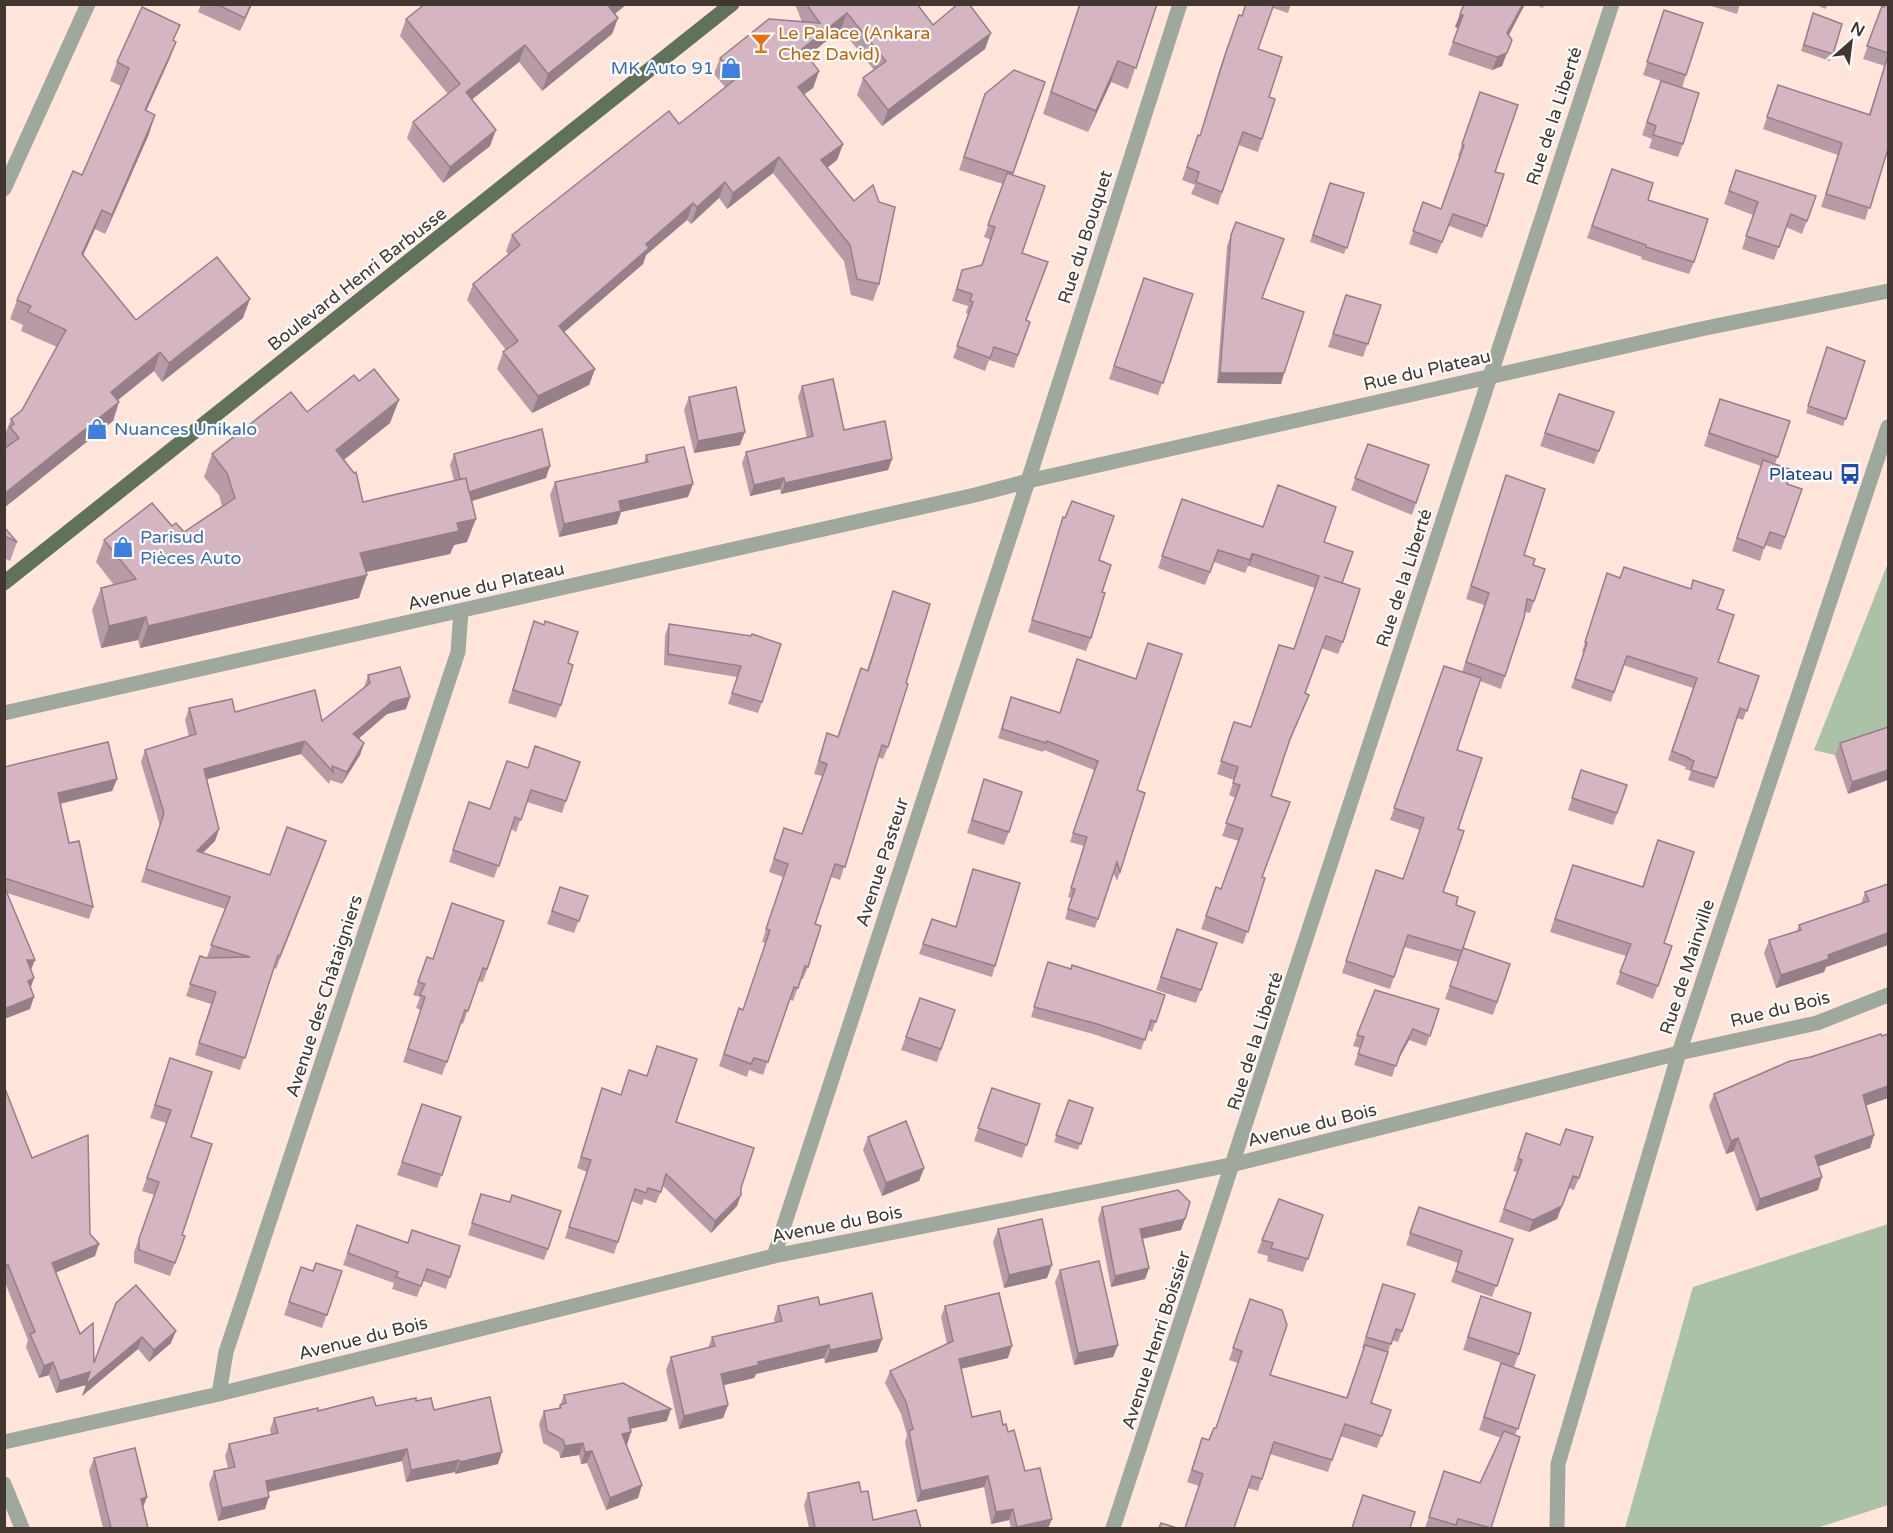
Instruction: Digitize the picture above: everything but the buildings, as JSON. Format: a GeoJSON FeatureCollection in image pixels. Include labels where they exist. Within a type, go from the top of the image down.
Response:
{"type":"FeatureCollection","features":[{"type":"Feature","properties":{"kind":"main road","name":"Boulevard Henri Barbusse"},"geometry":{"type":"LineString","coordinates":[[4,583],[732,4]]}},
{"type":"Feature","properties":{"kind":"street"},"geometry":{"type":"LineString","coordinates":[[4,189],[88,4]]}},
{"type":"Feature","properties":{"kind":"street","name":"Rue du Bouquet"},"geometry":{"type":"LineString","coordinates":[[1028,481],[1179,4]]}},
{"type":"Feature","properties":{"kind":"street","name":"Rue de la Liberté"},"geometry":{"type":"LineString","coordinates":[[1235,1164],[1612,4]]}},
{"type":"Feature","properties":{"kind":"street","name":"Rue du Plateau"},"geometry":{"type":"LineString","coordinates":[[975,495],[1490,376],[1701,329],[1888,291]]}},
{"type":"Feature","properties":{"kind":"street","name":"Rue de Mainville"},"geometry":{"type":"LineString","coordinates":[[1557,1528],[1558,1464],[1679,1053],[1888,427]]}},
{"type":"Feature","properties":{"kind":"street","name":"Avenue Pasteur"},"geometry":{"type":"LineString","coordinates":[[774,1256],[1028,481]]}},
{"type":"Feature","properties":{"kind":"street","name":"Avenue du Plateau"},"geometry":{"type":"LineString","coordinates":[[4,713],[975,495]]}},
{"type":"Feature","properties":{"kind":"street","name":"Avenue des Châtaigniers"},"geometry":{"type":"LineString","coordinates":[[219,1394],[226,1352],[458,652],[461,611]]}},
{"type":"Feature","properties":{"kind":"street","name":"Rue du Bois"},"geometry":{"type":"LineString","coordinates":[[1679,1053],[1817,1023],[1888,995]]}},
{"type":"Feature","properties":{"kind":"street","name":"Avenue du Bois"},"geometry":{"type":"LineString","coordinates":[[4,1442],[219,1394],[774,1256],[1235,1164],[1679,1053]]}},
{"type":"Feature","properties":{"kind":"street","name":"Avenue Henri Boissier"},"geometry":{"type":"LineString","coordinates":[[1113,1528],[1235,1164]]}},
{"type":"Feature","properties":{"kind":"street"},"geometry":{"type":"LineString","coordinates":[[4,1484],[22,1528]]}},
{"type":"Feature","properties":{"kind":"green space"},"geometry":{"type":"Polygon","coordinates":[[[1888,563],[1888,768],[1814,750],[1888,563]]]}},
{"type":"Feature","properties":{"kind":"green space"},"geometry":{"type":"Polygon","coordinates":[[[1888,1224],[1888,1505],[1817,1528],[1625,1528],[1693,1287],[1888,1224]]]}},
{"type":"Feature","properties":{"kind":"place","name":"Le Palace (Ankara Chez David)"},"geometry":{"type":"Point","coordinates":[761,43]}},
{"type":"Feature","properties":{"kind":"place","name":"MK Auto 91"},"geometry":{"type":"Point","coordinates":[731,68]}},
{"type":"Feature","properties":{"kind":"place","name":"Nuances Unikalo"},"geometry":{"type":"Point","coordinates":[97,429]}},
{"type":"Feature","properties":{"kind":"place","name":"Plateau"},"geometry":{"type":"Point","coordinates":[1850,474]}},
{"type":"Feature","properties":{"kind":"place","name":"Parisud Pièces Auto"},"geometry":{"type":"Point","coordinates":[123,547]}}]}
